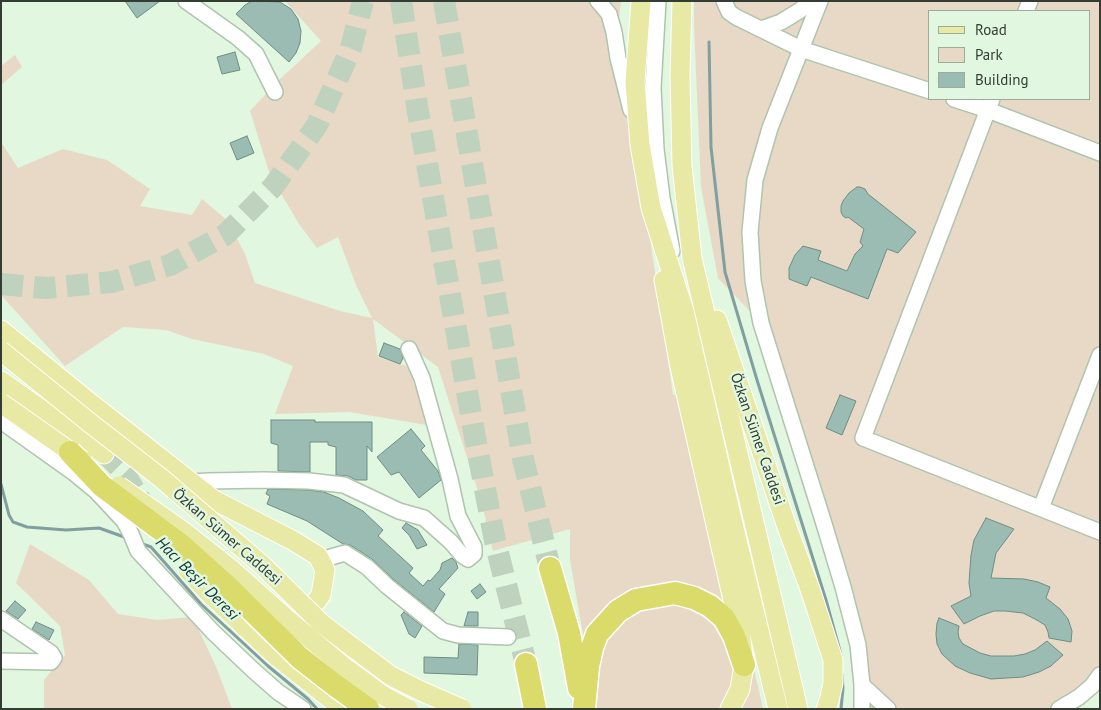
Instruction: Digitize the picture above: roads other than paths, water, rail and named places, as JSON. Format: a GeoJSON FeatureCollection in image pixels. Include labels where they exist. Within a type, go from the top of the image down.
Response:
{"type":"FeatureCollection","features":[{"type":"Feature","properties":{"kind":"highway"},"geometry":{"type":"LineString","coordinates":[[70,452],[102,486],[181,545],[230,589],[300,658],[368,709]]}},
{"type":"Feature","properties":{"kind":"highway"},"geometry":{"type":"LineString","coordinates":[[550,568],[569,633],[583,709]]}},
{"type":"Feature","properties":{"kind":"highway"},"geometry":{"type":"LineString","coordinates":[[583,709],[588,666],[597,634],[618,611],[636,600],[675,593],[694,598],[710,606],[724,618],[734,636],[744,665]]}},
{"type":"Feature","properties":{"kind":"highway"},"geometry":{"type":"LineString","coordinates":[[526,664],[535,709]]}},
{"type":"Feature","properties":{"kind":"main road"},"geometry":{"type":"LineString","coordinates":[[641,1],[635,82],[640,145],[680,367],[740,631],[744,665],[740,689],[730,709]]}},
{"type":"Feature","properties":{"kind":"main road","name":"Özkan Sümer Caddesi"},"geometry":{"type":"LineString","coordinates":[[682,1],[680,76],[682,166],[692,258],[798,709]]}},
{"type":"Feature","properties":{"kind":"main road","name":"Özkan Sümer Caddesi"},"geometry":{"type":"LineString","coordinates":[[682,166],[711,302],[811,592],[832,660],[833,683],[826,709]]}},
{"type":"Feature","properties":{"kind":"main road"},"geometry":{"type":"LineString","coordinates":[[652,208],[684,310],[778,709]]}},
{"type":"Feature","properties":{"kind":"main road"},"geometry":{"type":"LineString","coordinates":[[1,330],[214,500],[292,540],[318,556],[326,570],[321,595],[275,655]]}},
{"type":"Feature","properties":{"kind":"main road","name":"Özkan Sümer Caddesi"},"geometry":{"type":"LineString","coordinates":[[1,351],[168,484],[262,565],[321,623],[391,676],[462,709]]}},
{"type":"Feature","properties":{"kind":"main road"},"geometry":{"type":"LineString","coordinates":[[1,381],[104,454]]}},
{"type":"Feature","properties":{"kind":"main road","name":"Özkan Sümer Caddesi"},"geometry":{"type":"LineString","coordinates":[[1,403],[184,532],[232,570],[344,667],[382,695],[408,709]]}},
{"type":"Feature","properties":{"kind":"main road"},"geometry":{"type":"LineString","coordinates":[[188,570],[208,592],[275,655],[337,707]]}},
{"type":"Feature","properties":{"kind":"street"},"geometry":{"type":"LineString","coordinates":[[186,1],[238,38],[256,54],[274,92]]}},
{"type":"Feature","properties":{"kind":"street"},"geometry":{"type":"LineString","coordinates":[[598,1],[609,14],[640,145]]}},
{"type":"Feature","properties":{"kind":"street"},"geometry":{"type":"LineString","coordinates":[[658,1],[653,88],[656,149],[662,198],[684,310]]}},
{"type":"Feature","properties":{"kind":"street"},"geometry":{"type":"LineString","coordinates":[[724,1],[729,12],[736,17],[801,49],[928,90]]}},
{"type":"Feature","properties":{"kind":"street"},"geometry":{"type":"LineString","coordinates":[[761,29],[781,22],[812,1]]}},
{"type":"Feature","properties":{"kind":"street"},"geometry":{"type":"LineString","coordinates":[[820,1],[770,128],[755,180],[750,232],[753,281],[761,323],[826,527],[858,645],[862,709]]}},
{"type":"Feature","properties":{"kind":"street"},"geometry":{"type":"LineString","coordinates":[[961,100],[990,104],[1100,153]]}},
{"type":"Feature","properties":{"kind":"street"},"geometry":{"type":"LineString","coordinates":[[990,104],[862,438],[1100,532]]}},
{"type":"Feature","properties":{"kind":"street"},"geometry":{"type":"LineString","coordinates":[[191,482],[208,480],[264,480],[309,481],[344,485],[399,511],[424,518],[468,559],[474,554],[474,547],[458,516],[450,479],[422,378],[409,349]]}},
{"type":"Feature","properties":{"kind":"street"},"geometry":{"type":"LineString","coordinates":[[1041,508],[1100,355]]}},
{"type":"Feature","properties":{"kind":"street"},"geometry":{"type":"LineString","coordinates":[[1,421],[96,491],[124,521],[138,551],[220,639],[278,692],[303,709]]}},
{"type":"Feature","properties":{"kind":"street"},"geometry":{"type":"LineString","coordinates":[[321,560],[345,553],[367,567],[387,586],[443,631],[458,635],[508,637]]}},
{"type":"Feature","properties":{"kind":"street"},"geometry":{"type":"LineString","coordinates":[[1,619],[51,653],[54,658],[51,662],[1,661]]}},
{"type":"Feature","properties":{"kind":"street"},"geometry":{"type":"LineString","coordinates":[[1060,709],[1079,698],[1092,686],[1100,675]]}},
{"type":"Feature","properties":{"kind":"street"},"geometry":{"type":"LineString","coordinates":[[862,685],[888,709]]}},
{"type":"Feature","properties":{"kind":"waterway"},"geometry":{"type":"LineString","coordinates":[[709,42],[711,147],[725,272],[826,600],[841,656]]}},
{"type":"Feature","properties":{"kind":"waterway","name":"Hacı Beşir Deresi"},"geometry":{"type":"LineString","coordinates":[[1,484],[9,515],[13,522],[27,527],[66,530],[99,528],[127,538]]}},
{"type":"Feature","properties":{"kind":"waterway","name":"Hacı Beşir Deresi"},"geometry":{"type":"LineString","coordinates":[[140,543],[151,547],[201,604],[317,709]]}},
{"type":"Feature","properties":{"kind":"waterway"},"geometry":{"type":"LineString","coordinates":[[841,709],[842,674]]}},
{"type":"Feature","properties":{"kind":"tunnel"},"geometry":{"type":"LineString","coordinates":[[1,284],[46,288],[112,282],[170,265],[225,235],[273,187],[317,125],[351,48],[363,1]]}},
{"type":"Feature","properties":{"kind":"tunnel"},"geometry":{"type":"LineString","coordinates":[[401,1],[418,112],[474,432],[495,541],[526,664]]}},
{"type":"Feature","properties":{"kind":"tunnel"},"geometry":{"type":"LineString","coordinates":[[444,1],[523,459],[550,568]]}},
{"type":"Feature","properties":{"kind":"tunnel"},"geometry":{"type":"LineString","coordinates":[[104,454],[130,480],[145,505]]}}]}
